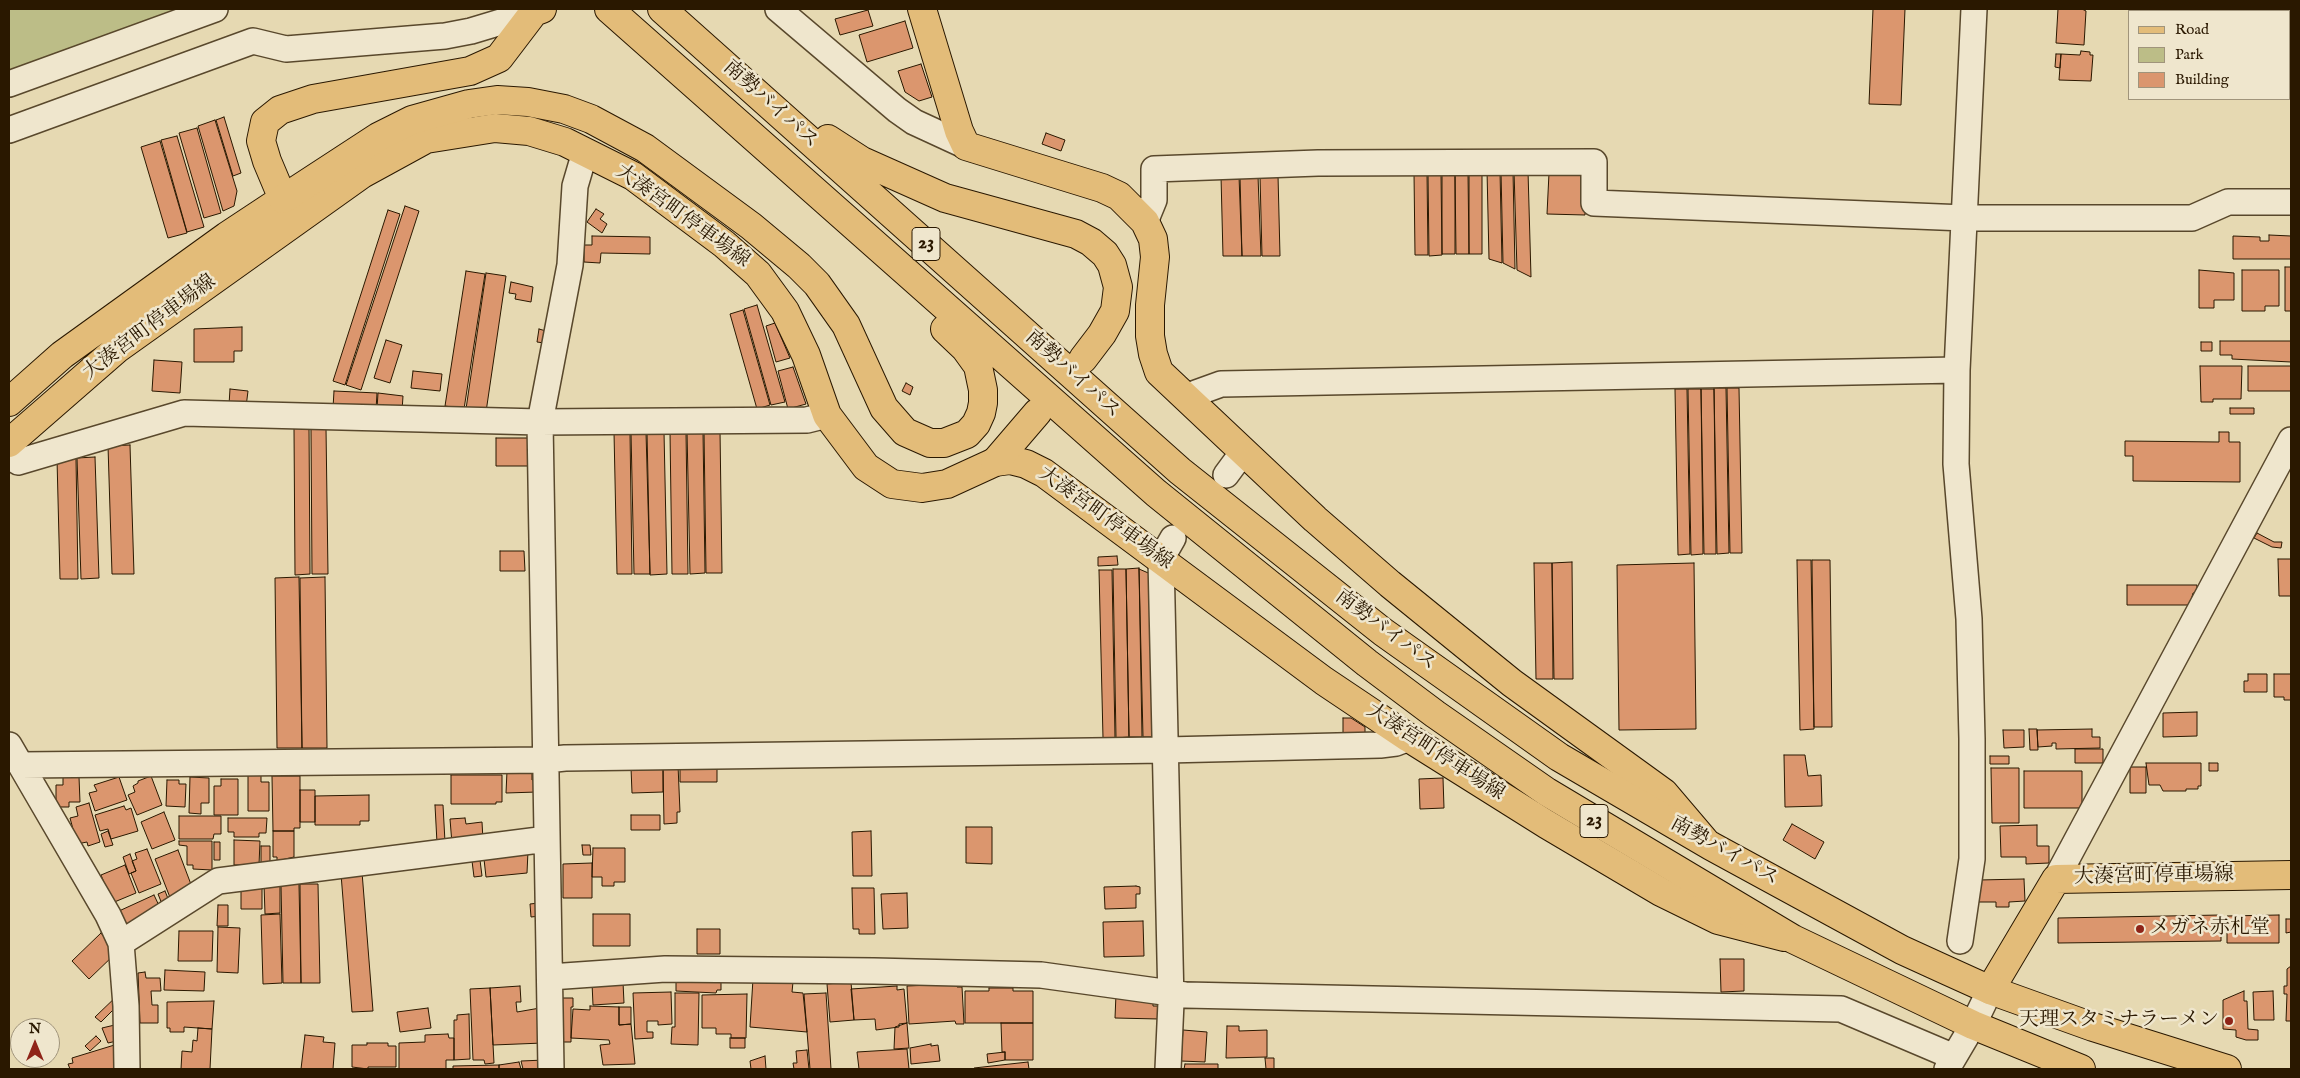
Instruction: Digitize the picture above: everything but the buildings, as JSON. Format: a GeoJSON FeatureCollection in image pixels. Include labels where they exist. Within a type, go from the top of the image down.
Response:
{"type":"FeatureCollection","features":[{"type":"Feature","properties":{"kind":"main road","name":"南勢バイパス"},"geometry":{"type":"LineString","coordinates":[[609,9],[1156,493],[1367,663],[1546,792],[1793,940],[1973,1025],[2081,1069]]}},
{"type":"Feature","properties":{"kind":"main road"},"geometry":{"type":"LineString","coordinates":[[922,9],[959,130],[966,146],[1102,188],[1119,196],[1145,222],[1153,239],[1156,257],[1150,305],[1153,354],[1159,372],[1315,519],[1481,658],[1664,793],[1710,846]]}},
{"type":"Feature","properties":{"kind":"main road"},"geometry":{"type":"LineString","coordinates":[[538,10],[498,58],[470,71],[313,99],[280,110],[264,122],[261,141],[289,210],[378,138],[412,120],[469,104],[497,100],[528,102],[564,109],[591,119],[645,148],[751,226],[799,266],[817,284],[846,325],[884,408],[905,432],[930,443],[944,443],[967,434],[976,424],[982,413],[983,390],[978,366],[965,348],[711,118],[652,47]]}},
{"type":"Feature","properties":{"kind":"main road","name":"南勢バイパス"},"geometry":{"type":"LineString","coordinates":[[667,13],[1180,472],[1383,632],[1559,758],[1710,846],[1902,950],[1990,990],[2094,1027],[2227,1069]]}},
{"type":"Feature","properties":{"kind":"main road"},"geometry":{"type":"LineString","coordinates":[[667,13],[767,83],[835,145],[862,161],[945,198],[1076,234],[1091,242],[1104,254],[1112,265],[1118,287],[1114,311],[1102,334],[1083,359]]}},
{"type":"Feature","properties":{"kind":"main road","name":"大湊宮町停車場線"},"geometry":{"type":"LineString","coordinates":[[9,402],[62,355],[220,241],[362,174],[426,139],[467,131],[503,128],[530,130],[565,142],[632,176],[724,244],[758,274],[785,311],[806,355],[828,415],[866,467],[892,484],[922,488],[947,484],[995,462],[1010,460],[1044,473],[1167,549],[1316,675],[1409,738],[1546,824],[1661,892],[1718,920],[1793,940]]}},
{"type":"Feature","properties":{"kind":"main road","name":"大湊宮町停車場線"},"geometry":{"type":"LineString","coordinates":[[9,443],[118,348],[289,210]]}},
{"type":"Feature","properties":{"kind":"main road"},"geometry":{"type":"LineString","coordinates":[[995,462],[1037,413]]}},
{"type":"Feature","properties":{"kind":"main road","name":"大湊宮町停車場線"},"geometry":{"type":"LineString","coordinates":[[1990,990],[2056,879],[2291,875]]}},
{"type":"Feature","properties":{"kind":"street"},"geometry":{"type":"LineString","coordinates":[[9,84],[215,9]]}},
{"type":"Feature","properties":{"kind":"street"},"geometry":{"type":"LineString","coordinates":[[778,9],[897,110],[914,122],[966,146]]}},
{"type":"Feature","properties":{"kind":"street"},"geometry":{"type":"LineString","coordinates":[[1960,941],[1972,859],[1972,739],[1969,619],[1956,464],[1957,370],[1974,9]]}},
{"type":"Feature","properties":{"kind":"street"},"geometry":{"type":"LineString","coordinates":[[9,130],[253,41],[286,49],[445,36],[471,31],[538,10]]}},
{"type":"Feature","properties":{"kind":"street"},"geometry":{"type":"LineString","coordinates":[[551,1069],[540,422],[570,265],[575,186],[585,152]]}},
{"type":"Feature","properties":{"kind":"street"},"geometry":{"type":"LineString","coordinates":[[1145,222],[1154,200],[1154,169],[1338,163],[1594,162],[1594,203],[1965,218],[2192,218],[2228,202],[2291,202]]}},
{"type":"Feature","properties":{"kind":"street"},"geometry":{"type":"LineString","coordinates":[[1185,397],[1221,384],[1957,370]]}},
{"type":"Feature","properties":{"kind":"street"},"geometry":{"type":"LineString","coordinates":[[9,455],[18,462],[184,413],[540,422],[807,420],[828,415]]}},
{"type":"Feature","properties":{"kind":"street"},"geometry":{"type":"LineString","coordinates":[[2056,879],[2291,440]]}},
{"type":"Feature","properties":{"kind":"street"},"geometry":{"type":"LineString","coordinates":[[1226,475],[1243,452]]}},
{"type":"Feature","properties":{"kind":"street"},"geometry":{"type":"LineString","coordinates":[[1167,549],[1166,750],[1171,1002],[1168,1069]]}},
{"type":"Feature","properties":{"kind":"street"},"geometry":{"type":"LineString","coordinates":[[15,755],[546,760],[565,758],[1166,750],[1380,745],[1396,743],[1409,738]]}},
{"type":"Feature","properties":{"kind":"street"},"geometry":{"type":"LineString","coordinates":[[15,755],[108,915],[121,944],[126,1006],[127,1069]]}},
{"type":"Feature","properties":{"kind":"street"},"geometry":{"type":"LineString","coordinates":[[121,944],[218,881],[547,839]]}},
{"type":"Feature","properties":{"kind":"street"},"geometry":{"type":"LineString","coordinates":[[550,977],[665,970],[874,971],[1041,975],[1170,992],[1186,996],[1841,1009],[1951,1063],[1990,990]]}},
{"type":"Feature","properties":{"kind":"green space"},"geometry":{"type":"Polygon","coordinates":[[[9,9],[183,9],[9,72],[9,9]]]}},
{"type":"Feature","properties":{"kind":"place","name":"メガネ赤札堂"},"geometry":{"type":"Point","coordinates":[2140,929]}},
{"type":"Feature","properties":{"kind":"place","name":"天理スタミナラーメン"},"geometry":{"type":"Point","coordinates":[2229,1021]}}]}
